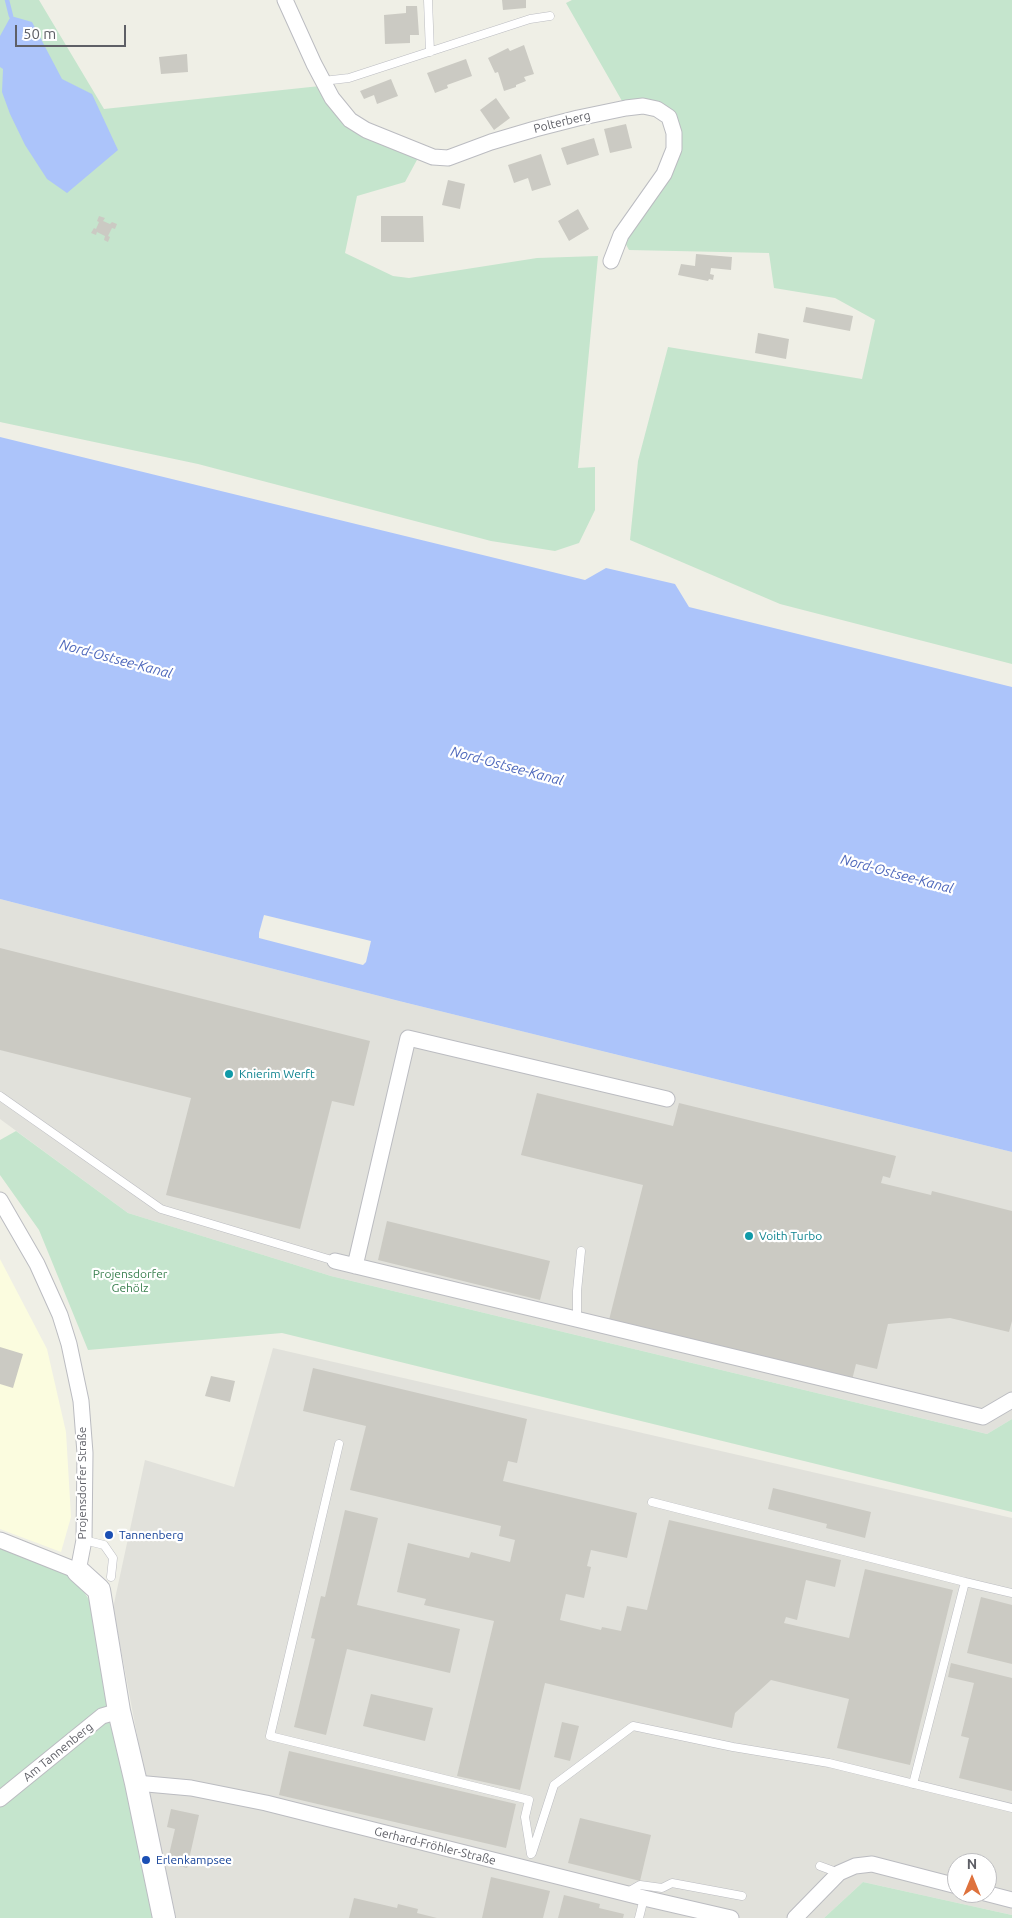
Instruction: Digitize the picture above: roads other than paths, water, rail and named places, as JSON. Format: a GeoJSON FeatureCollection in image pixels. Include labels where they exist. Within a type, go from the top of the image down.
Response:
{"type":"FeatureCollection","features":[{"type":"Feature","properties":{"kind":"street","name":"Polterberg"},"geometry":{"type":"LineString","coordinates":[[285,0],[332,98],[350,120],[366,130],[433,157],[448,158],[491,142],[578,118],[626,108],[643,106],[657,109],[669,117],[674,133],[674,149],[664,174],[621,235],[611,261]]}},
{"type":"Feature","properties":{"kind":"street"},"geometry":{"type":"LineString","coordinates":[[355,1266],[408,1038],[667,1099]]}},
{"type":"Feature","properties":{"kind":"street","name":"Projensdorfer Straße"},"geometry":{"type":"LineString","coordinates":[[0,1200],[37,1264],[60,1315],[69,1344],[81,1401],[85,1453],[84,1540],[78,1571]]}},
{"type":"Feature","properties":{"kind":"street"},"geometry":{"type":"LineString","coordinates":[[335,1261],[983,1417],[1012,1400]]}},
{"type":"Feature","properties":{"kind":"street"},"geometry":{"type":"LineString","coordinates":[[0,1540],[78,1571],[99,1590],[119,1711],[164,1918]]}},
{"type":"Feature","properties":{"kind":"street","name":"Am Tannenberg"},"geometry":{"type":"LineString","coordinates":[[0,1799],[102,1716],[119,1711]]}},
{"type":"Feature","properties":{"kind":"street","name":"Gerhard-Fröhler-Straße"},"geometry":{"type":"LineString","coordinates":[[136,1783],[191,1788],[266,1803],[529,1862],[644,1898],[731,1918]]}},
{"type":"Feature","properties":{"kind":"street"},"geometry":{"type":"LineString","coordinates":[[795,1918],[839,1872],[855,1866],[872,1864],[947,1883]]}},
{"type":"Feature","properties":{"kind":"street"},"geometry":{"type":"LineString","coordinates":[[997,1896],[1012,1900]]}},
{"type":"Feature","properties":{"kind":"lane"},"geometry":{"type":"LineString","coordinates":[[428,0],[430,52]]}},
{"type":"Feature","properties":{"kind":"lane"},"geometry":{"type":"LineString","coordinates":[[323,81],[350,78],[530,19],[550,16]]}},
{"type":"Feature","properties":{"kind":"lane"},"geometry":{"type":"LineString","coordinates":[[0,1096],[161,1209],[335,1261]]}},
{"type":"Feature","properties":{"kind":"lane"},"geometry":{"type":"LineString","coordinates":[[578,1320],[577,1291],[581,1251]]}},
{"type":"Feature","properties":{"kind":"lane"},"geometry":{"type":"LineString","coordinates":[[339,1444],[270,1736],[529,1800],[525,1817],[529,1862]]}},
{"type":"Feature","properties":{"kind":"lane"},"geometry":{"type":"LineString","coordinates":[[652,1502],[1012,1594]]}},
{"type":"Feature","properties":{"kind":"lane"},"geometry":{"type":"LineString","coordinates":[[84,1540],[104,1545],[113,1558],[112,1577]]}},
{"type":"Feature","properties":{"kind":"lane"},"geometry":{"type":"LineString","coordinates":[[913,1784],[965,1582]]}},
{"type":"Feature","properties":{"kind":"lane"},"geometry":{"type":"LineString","coordinates":[[529,1862],[554,1785],[633,1726],[733,1747],[829,1763],[1012,1808]]}},
{"type":"Feature","properties":{"kind":"lane"},"geometry":{"type":"LineString","coordinates":[[820,1866],[839,1872]]}},
{"type":"Feature","properties":{"kind":"lane"},"geometry":{"type":"LineString","coordinates":[[626,1893],[640,1885],[662,1888],[672,1883],[742,1896]]}},
{"type":"Feature","properties":{"kind":"lane"},"geometry":{"type":"LineString","coordinates":[[639,1918],[644,1898]]}},
{"type":"Feature","properties":{"kind":"water"},"geometry":{"type":"Polygon","coordinates":[[[11,16],[32,22],[62,79],[92,94],[118,150],[67,193],[47,179],[25,145],[2,92],[3,69],[0,67],[0,36],[11,16]]]}},
{"type":"Feature","properties":{"kind":"water","name":"Nord-Ostsee-Kanal"},"geometry":{"type":"Polygon","coordinates":[[[0,437],[585,580],[606,568],[675,584],[689,607],[1012,687],[1012,1152],[399,1001],[0,899],[0,437]]]}},
{"type":"Feature","properties":{"kind":"waterway"},"geometry":{"type":"LineString","coordinates":[[7,0],[11,16]]}},
{"type":"Feature","properties":{"kind":"place","name":"Knierim Werft"},"geometry":{"type":"Point","coordinates":[229,1074]}},
{"type":"Feature","properties":{"kind":"place","name":"Voith Turbo"},"geometry":{"type":"Point","coordinates":[749,1236]}},
{"type":"Feature","properties":{"kind":"place","name":"Tannenberg"},"geometry":{"type":"Point","coordinates":[109,1535]}},
{"type":"Feature","properties":{"kind":"place","name":"Erlenkampsee"},"geometry":{"type":"Point","coordinates":[146,1860]}},
{"type":"Feature","properties":{"kind":"park label","name":"Projensdorfer Gehölz"},"geometry":{"type":"Point","coordinates":[130,1281]}}]}
